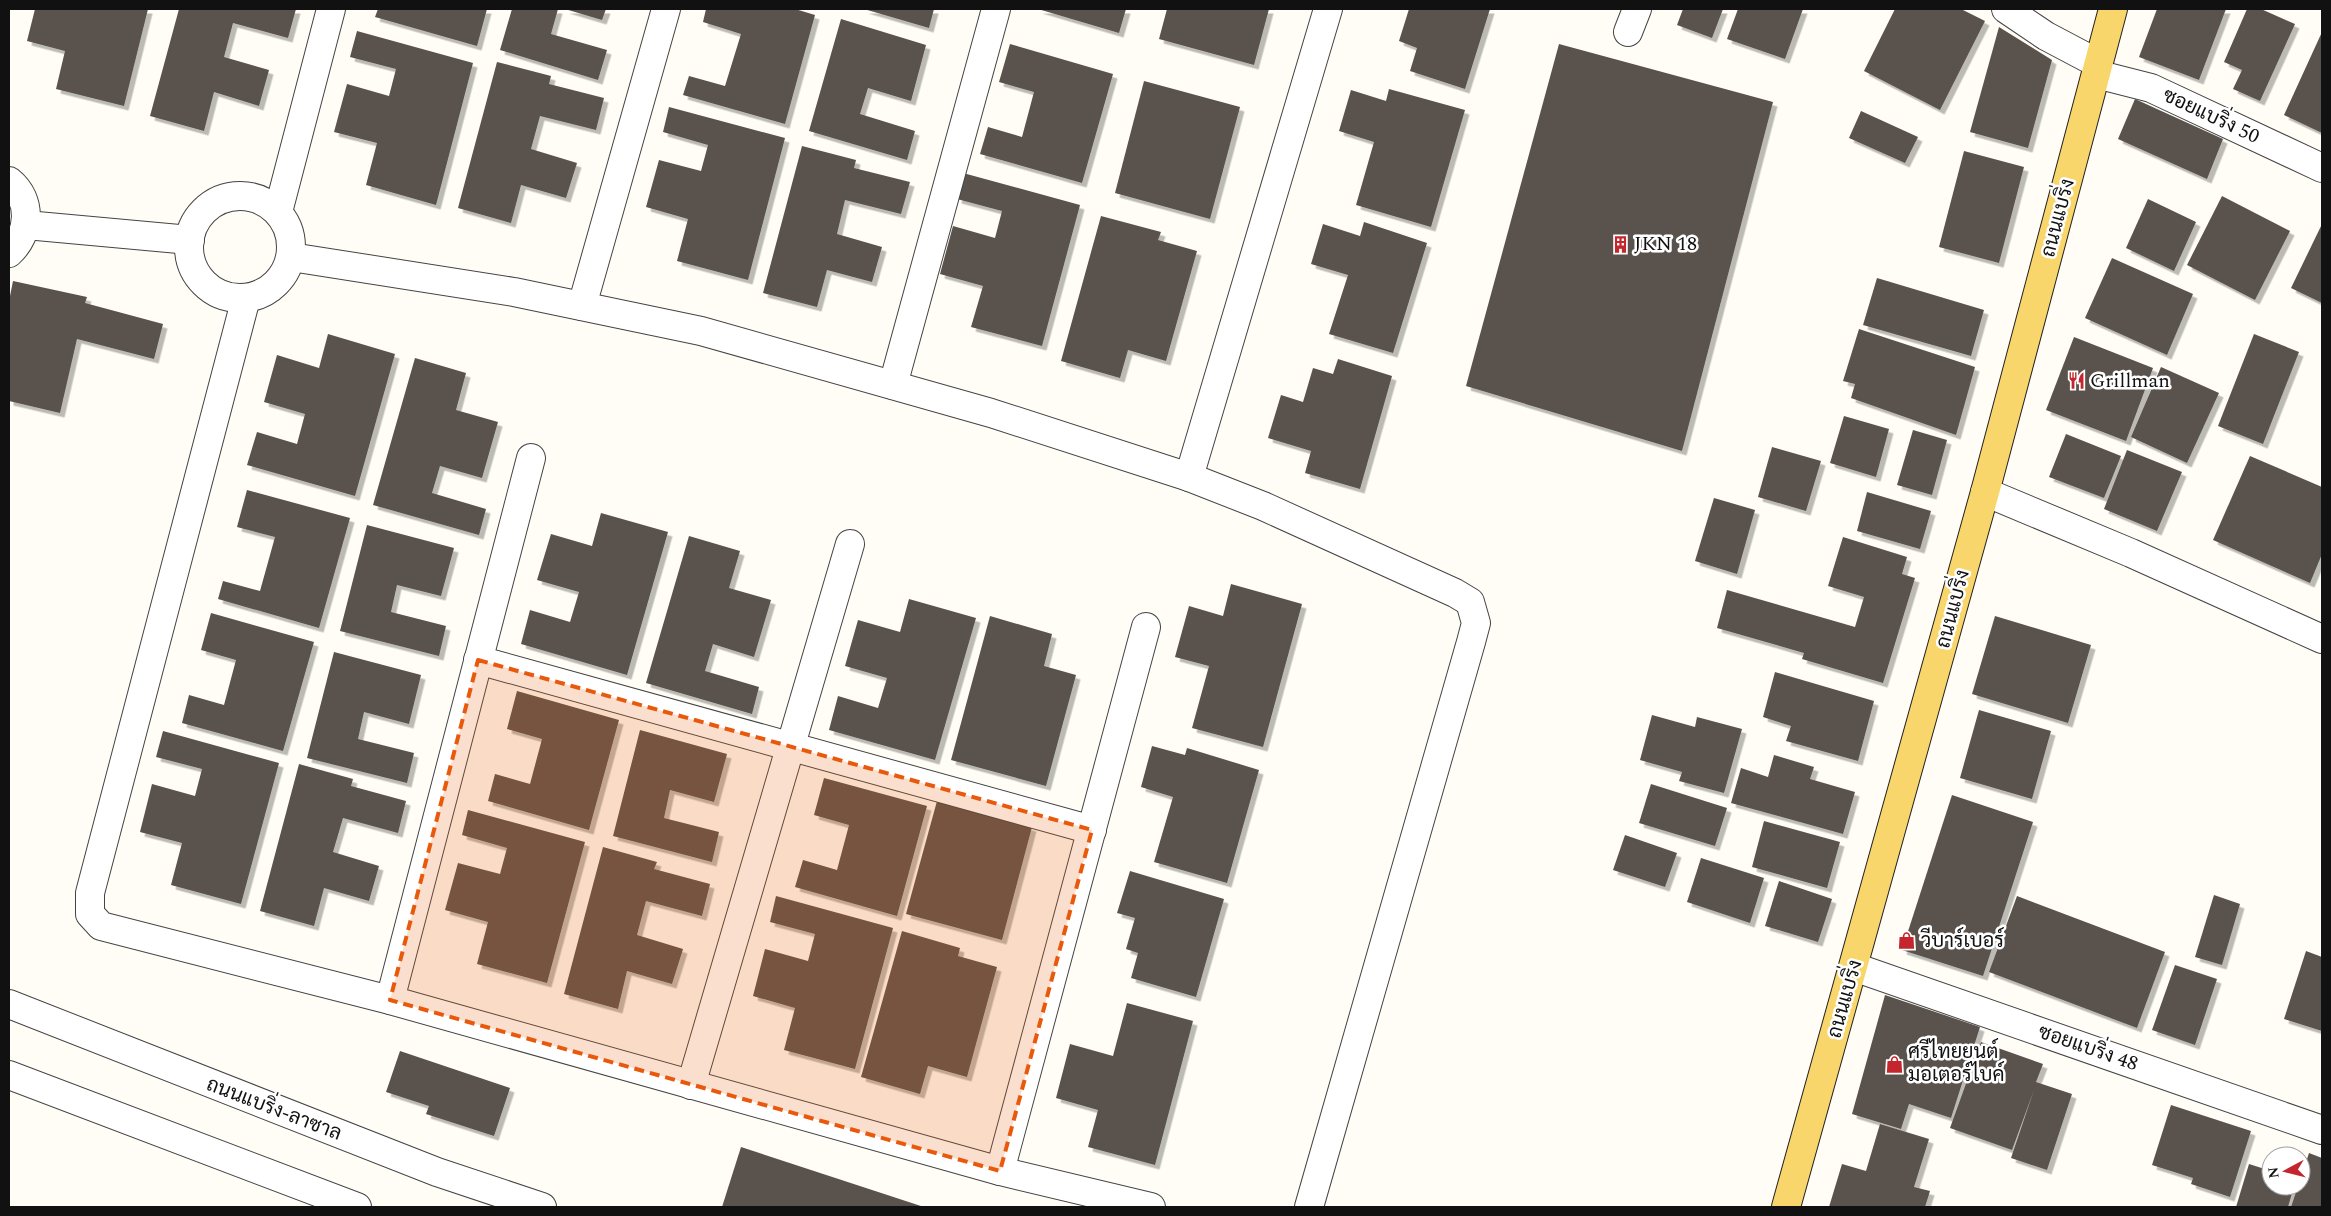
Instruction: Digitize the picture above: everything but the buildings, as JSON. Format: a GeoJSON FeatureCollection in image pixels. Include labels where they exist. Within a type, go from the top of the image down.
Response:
{"type":"FeatureCollection","features":[{"type":"Feature","properties":{"kind":"main road","name":"ถนนแบริ่ง"},"geometry":{"type":"LineString","coordinates":[[1786,1207],[1985,492],[2113,9]]}},
{"type":"Feature","properties":{"kind":"street"},"geometry":{"type":"LineString","coordinates":[[278,212],[331,9]]}},
{"type":"Feature","properties":{"kind":"street"},"geometry":{"type":"LineString","coordinates":[[582,306],[666,9]]}},
{"type":"Feature","properties":{"kind":"street"},"geometry":{"type":"LineString","coordinates":[[893,385],[996,9]]}},
{"type":"Feature","properties":{"kind":"street"},"geometry":{"type":"LineString","coordinates":[[1189,476],[1328,9]]}},
{"type":"Feature","properties":{"kind":"street","name":"ซอยแบริ่ง 50"},"geometry":{"type":"LineString","coordinates":[[2006,9],[2097,69],[2151,88],[2322,168]]}},
{"type":"Feature","properties":{"kind":"street"},"geometry":{"type":"LineString","coordinates":[[9,181],[22,196],[26,210],[26,225],[20,240],[9,253]]}},
{"type":"Feature","properties":{"kind":"street"},"geometry":{"type":"LineString","coordinates":[[246,196],[263,201],[278,212],[287,225],[291,241],[290,257],[285,272],[275,285],[262,294],[246,298],[230,298],[215,292],[202,282],[192,267],[188,250],[190,240],[190,232],[198,216],[211,204],[228,197],[246,196]]}},
{"type":"Feature","properties":{"kind":"street"},"geometry":{"type":"LineString","coordinates":[[26,225],[190,240]]}},
{"type":"Feature","properties":{"kind":"street"},"geometry":{"type":"LineString","coordinates":[[290,257],[514,292],[701,331],[991,413],[1189,476],[1263,506],[1455,593],[1470,602],[1476,623],[1471,642],[1309,1207]]}},
{"type":"Feature","properties":{"kind":"street"},"geometry":{"type":"LineString","coordinates":[[246,298],[90,893],[90,914],[101,926],[390,1000],[691,1086],[1000,1171],[1151,1207]]}},
{"type":"Feature","properties":{"kind":"street"},"geometry":{"type":"LineString","coordinates":[[390,1000],[531,458]]}},
{"type":"Feature","properties":{"kind":"street"},"geometry":{"type":"LineString","coordinates":[[1985,492],[2131,553],[2322,638]]}},
{"type":"Feature","properties":{"kind":"street"},"geometry":{"type":"LineString","coordinates":[[691,1086],[850,544]]}},
{"type":"Feature","properties":{"kind":"street"},"geometry":{"type":"LineString","coordinates":[[1000,1171],[1146,627]]}},
{"type":"Feature","properties":{"kind":"street"},"geometry":{"type":"LineString","coordinates":[[478,660],[1092,830]]}},
{"type":"Feature","properties":{"kind":"street","name":"ซอยแบริ่ง 48"},"geometry":{"type":"LineString","coordinates":[[1854,967],[2322,1130]]}},
{"type":"Feature","properties":{"kind":"street","name":"ถนนแบริ่ง-ลาซาล"},"geometry":{"type":"LineString","coordinates":[[9,1004],[437,1172],[542,1207]]}},
{"type":"Feature","properties":{"kind":"street"},"geometry":{"type":"LineString","coordinates":[[9,1075],[354,1207]]}},
{"type":"Feature","properties":{"kind":"highlighted area"},"geometry":{"type":"Polygon","coordinates":[[[478,660],[1092,830],[1000,1171],[390,1000],[478,660]]]}},
{"type":"Feature","properties":{"kind":"place","name":"JKN 18"},"geometry":{"type":"Point","coordinates":[1620,244]}},
{"type":"Feature","properties":{"kind":"place","name":"Grillman"},"geometry":{"type":"Point","coordinates":[2076,381]}},
{"type":"Feature","properties":{"kind":"place","name":"วีบาร์เบอร์"},"geometry":{"type":"Point","coordinates":[1907,941]}},
{"type":"Feature","properties":{"kind":"place","name":"ศรีไทยยนต์ มอเตอร์ไบค์"},"geometry":{"type":"Point","coordinates":[1894,1064]}}]}
